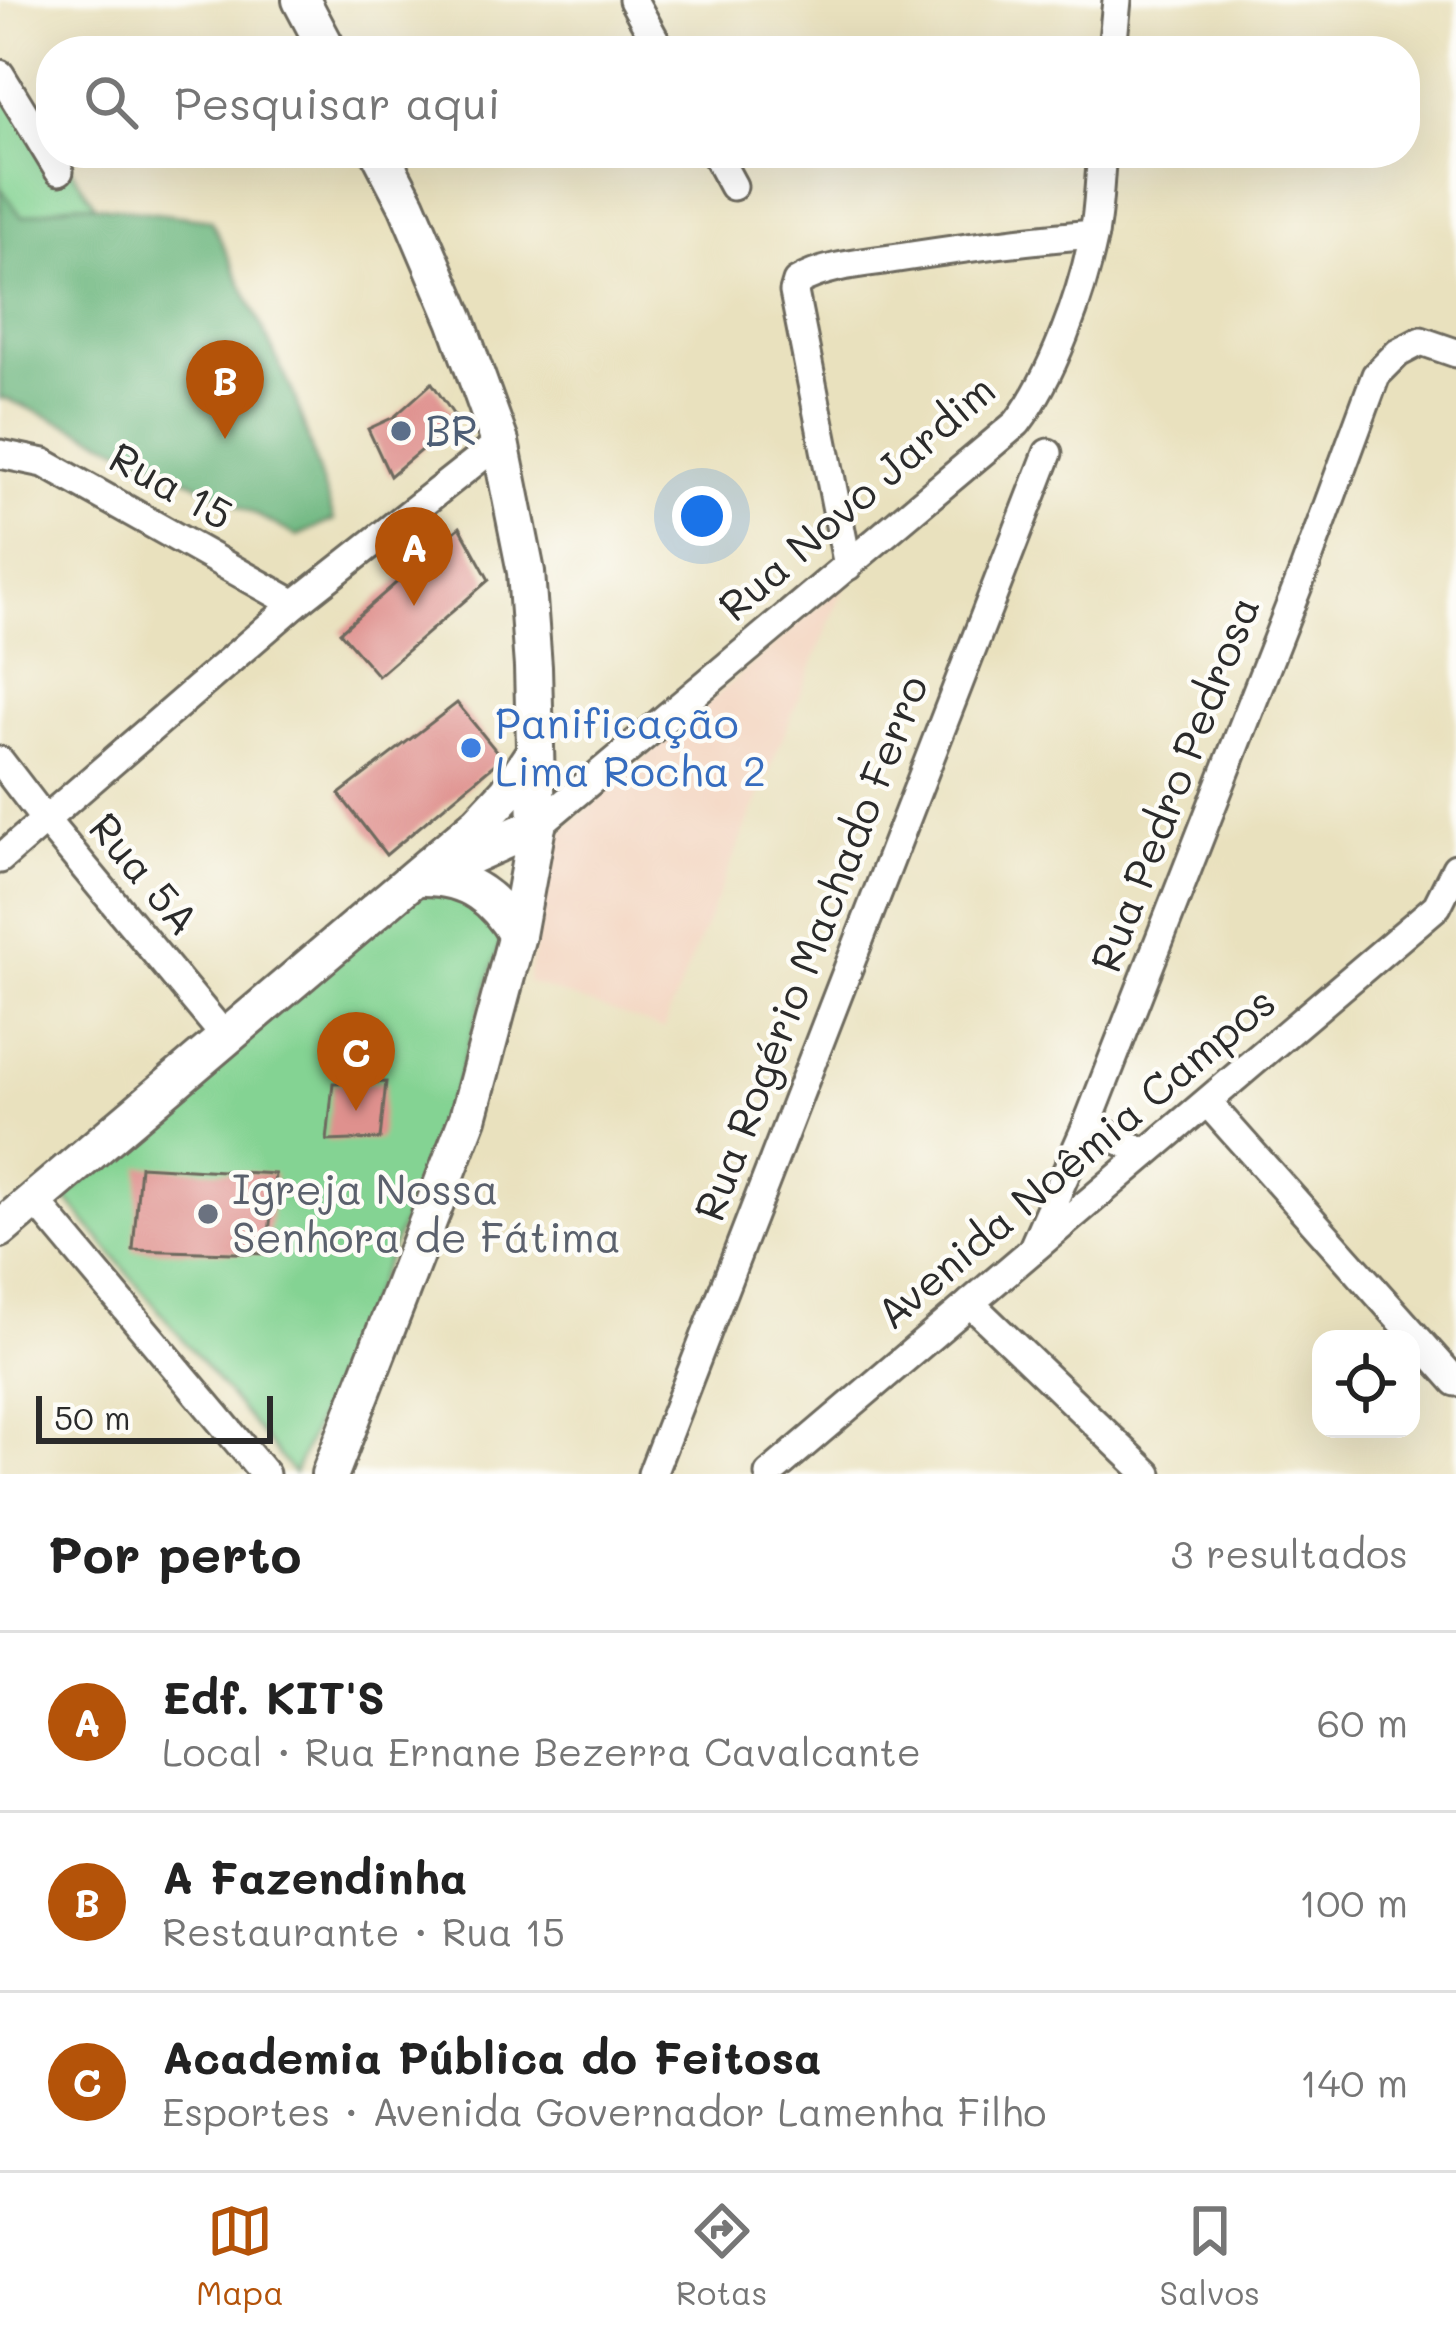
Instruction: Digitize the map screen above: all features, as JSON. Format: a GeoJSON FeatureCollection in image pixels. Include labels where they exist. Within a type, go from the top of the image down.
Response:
{"type":"FeatureCollection","features":[{"type":"Feature","properties":{"kind":"street"},"geometry":{"type":"LineString","coordinates":[[301,0],[320,36]]}},
{"type":"Feature","properties":{"kind":"street"},"geometry":{"type":"LineString","coordinates":[[634,0],[653,36]]}},
{"type":"Feature","properties":{"kind":"street"},"geometry":{"type":"LineString","coordinates":[[1113,36],[1117,0]]}},
{"type":"Feature","properties":{"kind":"street"},"geometry":{"type":"LineString","coordinates":[[0,74],[36,133]]}},
{"type":"Feature","properties":{"kind":"street"},"geometry":{"type":"LineString","coordinates":[[330,1474],[468,1118],[517,935],[537,826],[526,572],[500,442],[456,320],[388,168]]}},
{"type":"Feature","properties":{"kind":"street"},"geometry":{"type":"LineString","coordinates":[[723,168],[733,186]]}},
{"type":"Feature","properties":{"kind":"street","name":"Rua Novo Jardim"},"geometry":{"type":"LineString","coordinates":[[537,826],[1017,423],[1033,401],[1073,306],[1094,234],[1101,168]]}},
{"type":"Feature","properties":{"kind":"street"},"geometry":{"type":"LineString","coordinates":[[848,566],[794,292],[797,282],[853,265],[1007,241],[1094,234]]}},
{"type":"Feature","properties":{"kind":"street","name":"Rua Pedro Pedrosa"},"geometry":{"type":"LineString","coordinates":[[1032,1250],[1087,1125],[1376,375],[1398,353],[1421,341],[1456,353]]}},
{"type":"Feature","properties":{"kind":"street"},"geometry":{"type":"LineString","coordinates":[[0,859],[295,604],[500,442]]}},
{"type":"Feature","properties":{"kind":"street","name":"Rua Rogério Machado Ferro"},"geometry":{"type":"LineString","coordinates":[[652,1474],[1048,453]]}},
{"type":"Feature","properties":{"kind":"street","name":"Rua 15"},"geometry":{"type":"LineString","coordinates":[[0,454],[44,463],[295,604]]}},
{"type":"Feature","properties":{"kind":"street"},"geometry":{"type":"LineString","coordinates":[[0,1229],[479,824],[534,754]]}},
{"type":"Feature","properties":{"kind":"street","name":"Rua 5A"},"geometry":{"type":"LineString","coordinates":[[0,760],[227,1039]]}},
{"type":"Feature","properties":{"kind":"street"},"geometry":{"type":"LineString","coordinates":[[417,877],[537,826]]}},
{"type":"Feature","properties":{"kind":"street"},"geometry":{"type":"LineString","coordinates":[[1446,917],[1456,868]]}},
{"type":"Feature","properties":{"kind":"street"},"geometry":{"type":"LineString","coordinates":[[417,877],[466,883],[505,913],[517,935]]}},
{"type":"Feature","properties":{"kind":"street","name":"Avenida Noêmia Campos"},"geometry":{"type":"LineString","coordinates":[[769,1474],[1207,1102],[1446,917]]}},
{"type":"Feature","properties":{"kind":"street"},"geometry":{"type":"LineString","coordinates":[[1207,1102],[1456,1382]]}},
{"type":"Feature","properties":{"kind":"street"},"geometry":{"type":"LineString","coordinates":[[1087,1125],[1146,1153]]}},
{"type":"Feature","properties":{"kind":"street"},"geometry":{"type":"LineString","coordinates":[[34,1199],[265,1474]]}},
{"type":"Feature","properties":{"kind":"street"},"geometry":{"type":"LineString","coordinates":[[970,1304],[1148,1474]]}},
{"type":"Feature","properties":{"kind":"shaded area"},"geometry":{"type":"Polygon","coordinates":[[[847,581],[663,1029],[527,982],[556,836],[847,581]]]}},
{"type":"Feature","properties":{"kind":"green space"},"geometry":{"type":"Polygon","coordinates":[[[0,61],[36,116],[36,168],[71,168],[120,243],[0,320],[0,61]]]}},
{"type":"Feature","properties":{"kind":"green space"},"geometry":{"type":"Polygon","coordinates":[[[0,187],[22,217],[76,203],[211,220],[294,395],[334,520],[297,536],[156,463],[0,399],[0,187]]]}},
{"type":"Feature","properties":{"kind":"green space"},"geometry":{"type":"Polygon","coordinates":[[[441,888],[479,897],[502,938],[441,1135],[294,1474],[65,1197],[398,903],[441,888]]]}},
{"type":"Feature","properties":{"kind":"building"},"geometry":{"type":"Polygon","coordinates":[[[432,383],[457,420],[390,476],[368,429],[394,417],[432,383]]]}},
{"type":"Feature","properties":{"kind":"building"},"geometry":{"type":"Polygon","coordinates":[[[460,527],[489,580],[378,676],[340,632],[460,527]]]}},
{"type":"Feature","properties":{"kind":"building"},"geometry":{"type":"Polygon","coordinates":[[[457,703],[502,758],[386,855],[339,794],[457,703]]]}},
{"type":"Feature","properties":{"kind":"building"},"geometry":{"type":"Polygon","coordinates":[[[386,1082],[380,1139],[327,1141],[333,1083],[386,1082]]]}},
{"type":"Feature","properties":{"kind":"building"},"geometry":{"type":"Polygon","coordinates":[[[140,1166],[275,1174],[267,1254],[133,1250],[140,1166]]]}},
{"type":"Feature","properties":{"kind":"place","name":"BR"},"geometry":{"type":"Point","coordinates":[401,431]}},
{"type":"Feature","properties":{"kind":"place","name":"A Fazendinha"},"geometry":{"type":"Point","coordinates":[225,439]}},
{"type":"Feature","properties":{"kind":"place","name":"Edf. KIT'S"},"geometry":{"type":"Point","coordinates":[414,606]}},
{"type":"Feature","properties":{"kind":"place","name":"Panificação Lima Rocha 2"},"geometry":{"type":"Point","coordinates":[471,748]}},
{"type":"Feature","properties":{"kind":"place","name":"Academia Pública do Feitosa"},"geometry":{"type":"Point","coordinates":[356,1111]}},
{"type":"Feature","properties":{"kind":"place","name":"Igreja Nossa Senhora de Fátima"},"geometry":{"type":"Point","coordinates":[208,1214]}}]}
